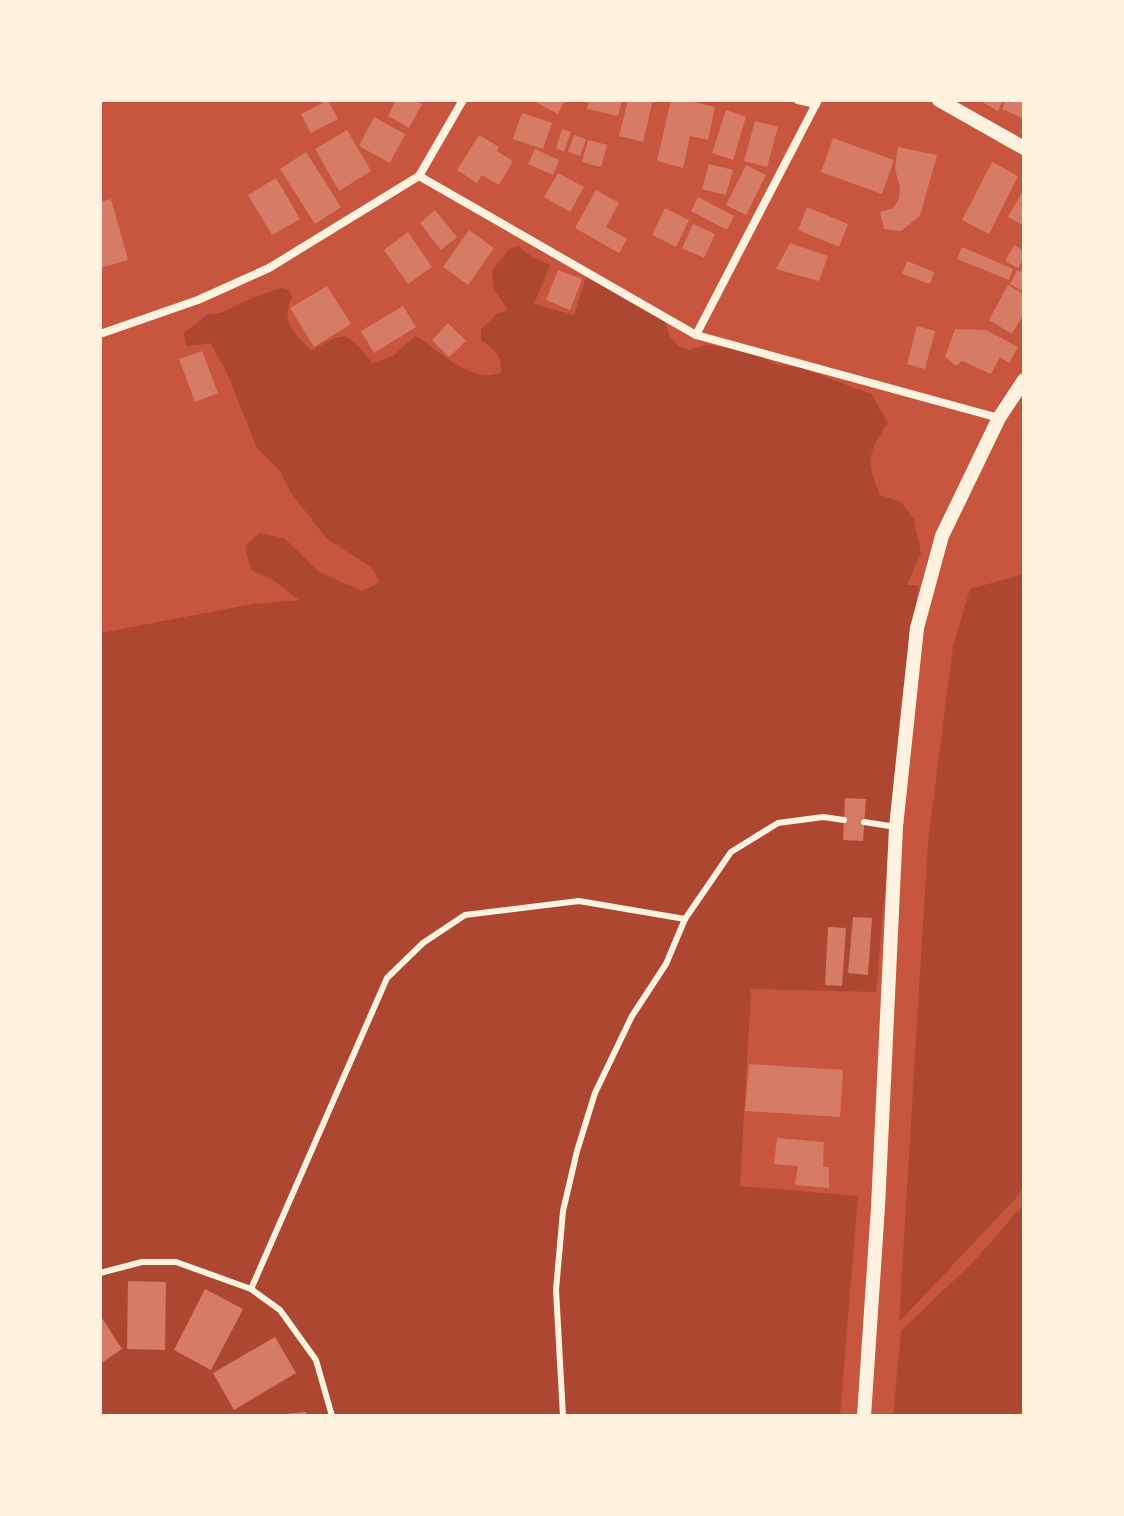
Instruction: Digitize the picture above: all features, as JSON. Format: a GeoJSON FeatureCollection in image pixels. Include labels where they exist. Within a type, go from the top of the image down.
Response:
{"type":"FeatureCollection","features":[{"type":"Feature","properties":{"kind":"street"},"geometry":{"type":"LineString","coordinates":[[100,334],[198,300],[269,268],[419,176],[463,100]]}},
{"type":"Feature","properties":{"kind":"street"},"geometry":{"type":"LineString","coordinates":[[696,335],[817,102],[798,100]]}},
{"type":"Feature","properties":{"kind":"street"},"geometry":{"type":"LineString","coordinates":[[939,100],[1024,148]]}},
{"type":"Feature","properties":{"kind":"street"},"geometry":{"type":"LineString","coordinates":[[419,176],[696,335],[999,418]]}},
{"type":"Feature","properties":{"kind":"street"},"geometry":{"type":"LineString","coordinates":[[864,1416],[878,1207],[896,827],[917,628],[942,536],[999,418],[1024,380]]}},
{"type":"Feature","properties":{"kind":"lane"},"geometry":{"type":"LineString","coordinates":[[563,1416],[556,1290],[563,1211],[595,1093],[632,1016],[666,964],[685,919],[731,852],[778,823],[823,817],[844,820]]}},
{"type":"Feature","properties":{"kind":"lane"},"geometry":{"type":"LineString","coordinates":[[864,822],[896,827]]}},
{"type":"Feature","properties":{"kind":"lane"},"geometry":{"type":"LineString","coordinates":[[251,1289],[387,978],[423,943],[465,915],[579,901],[685,919]]}},
{"type":"Feature","properties":{"kind":"lane"},"geometry":{"type":"LineString","coordinates":[[100,1273],[142,1262],[176,1262],[251,1289],[280,1310],[316,1360],[332,1416]]}},
{"type":"Feature","properties":{"kind":"shaded area"},"geometry":{"type":"Polygon","coordinates":[[[518,246],[550,265],[534,304],[574,315],[586,277],[664,319],[670,337],[678,346],[688,350],[706,345],[731,348],[778,365],[802,368],[871,394],[888,423],[873,450],[872,474],[880,495],[901,502],[914,520],[921,553],[907,585],[919,585],[901,704],[876,992],[751,989],[740,1186],[858,1196],[840,1416],[100,1416],[100,633],[253,604],[299,600],[273,580],[251,570],[245,546],[259,533],[284,538],[319,572],[362,591],[380,582],[371,567],[327,539],[291,493],[280,471],[257,448],[227,373],[210,343],[186,346],[184,333],[208,314],[221,313],[282,288],[289,290],[292,298],[288,321],[312,350],[345,336],[372,363],[393,356],[415,336],[467,370],[490,375],[501,372],[500,361],[494,350],[481,340],[481,329],[497,314],[508,310],[494,289],[492,271],[509,249],[518,246]]]}},
{"type":"Feature","properties":{"kind":"shaded area"},"geometry":{"type":"Polygon","coordinates":[[[1024,574],[1024,1185],[1016,1198],[899,1322],[928,841],[953,647],[970,589],[1024,574]]]}},
{"type":"Feature","properties":{"kind":"shaded area"},"geometry":{"type":"Polygon","coordinates":[[[1024,1204],[1024,1416],[893,1416],[901,1331],[973,1262],[1024,1204]]]}},
{"type":"Feature","properties":{"kind":"building"},"geometry":{"type":"Polygon","coordinates":[[[328,100],[338,119],[311,133],[301,114],[328,100]]]}},
{"type":"Feature","properties":{"kind":"building"},"geometry":{"type":"Polygon","coordinates":[[[396,100],[413,100],[422,104],[409,128],[388,116],[396,100]]]}},
{"type":"Feature","properties":{"kind":"building"},"geometry":{"type":"Polygon","coordinates":[[[532,100],[565,100],[558,114],[532,100]]]}},
{"type":"Feature","properties":{"kind":"building"},"geometry":{"type":"Polygon","coordinates":[[[589,100],[622,100],[618,116],[587,109],[589,100]]]}},
{"type":"Feature","properties":{"kind":"building"},"geometry":{"type":"Polygon","coordinates":[[[628,100],[653,100],[643,142],[619,136],[628,100]]]}},
{"type":"Feature","properties":{"kind":"building"},"geometry":{"type":"Polygon","coordinates":[[[671,100],[715,107],[708,140],[690,136],[683,168],[657,161],[671,100]]]}},
{"type":"Feature","properties":{"kind":"building"},"geometry":{"type":"Polygon","coordinates":[[[979,100],[1003,100],[998,111],[979,100]]]}},
{"type":"Feature","properties":{"kind":"building"},"geometry":{"type":"Polygon","coordinates":[[[1006,100],[1024,100],[1024,119],[1002,109],[1006,100]]]}},
{"type":"Feature","properties":{"kind":"building"},"geometry":{"type":"Polygon","coordinates":[[[726,110],[746,117],[733,160],[712,153],[726,110]]]}},
{"type":"Feature","properties":{"kind":"building"},"geometry":{"type":"Polygon","coordinates":[[[522,113],[552,123],[543,149],[513,139],[522,113]]]}},
{"type":"Feature","properties":{"kind":"building"},"geometry":{"type":"Polygon","coordinates":[[[374,117],[405,134],[390,163],[359,146],[374,117]]]}},
{"type":"Feature","properties":{"kind":"building"},"geometry":{"type":"Polygon","coordinates":[[[755,121],[778,127],[767,167],[744,161],[755,121]]]}},
{"type":"Feature","properties":{"kind":"building"},"geometry":{"type":"Polygon","coordinates":[[[562,129],[571,132],[564,152],[556,148],[562,129]]]}},
{"type":"Feature","properties":{"kind":"building"},"geometry":{"type":"Polygon","coordinates":[[[347,130],[371,171],[339,191],[315,149],[347,130]]]}},
{"type":"Feature","properties":{"kind":"building"},"geometry":{"type":"Polygon","coordinates":[[[479,135],[499,147],[497,151],[513,161],[499,185],[482,175],[477,183],[457,170],[479,135]]]}},
{"type":"Feature","properties":{"kind":"building"},"geometry":{"type":"Polygon","coordinates":[[[574,135],[586,139],[580,156],[568,152],[574,135]]]}},
{"type":"Feature","properties":{"kind":"building"},"geometry":{"type":"Polygon","coordinates":[[[833,138],[894,160],[882,194],[821,172],[833,138]]]}},
{"type":"Feature","properties":{"kind":"building"},"geometry":{"type":"Polygon","coordinates":[[[588,140],[607,145],[601,167],[582,162],[588,140]]]}},
{"type":"Feature","properties":{"kind":"building"},"geometry":{"type":"Polygon","coordinates":[[[898,147],[937,155],[920,216],[901,231],[884,229],[880,212],[893,208],[899,199],[900,188],[895,169],[898,147]]]}},
{"type":"Feature","properties":{"kind":"building"},"geometry":{"type":"Polygon","coordinates":[[[535,149],[559,160],[553,175],[528,164],[535,149]]]}},
{"type":"Feature","properties":{"kind":"building"},"geometry":{"type":"Polygon","coordinates":[[[306,152],[341,207],[315,224],[280,169],[306,152]]]}},
{"type":"Feature","properties":{"kind":"building"},"geometry":{"type":"Polygon","coordinates":[[[992,162],[1018,176],[989,234],[962,220],[992,162]]]}},
{"type":"Feature","properties":{"kind":"building"},"geometry":{"type":"Polygon","coordinates":[[[709,164],[733,170],[726,195],[702,189],[709,164]]]}},
{"type":"Feature","properties":{"kind":"building"},"geometry":{"type":"Polygon","coordinates":[[[746,165],[766,175],[746,215],[726,205],[746,165]]]}},
{"type":"Feature","properties":{"kind":"building"},"geometry":{"type":"Polygon","coordinates":[[[558,173],[584,187],[570,212],[544,197],[558,173]]]}},
{"type":"Feature","properties":{"kind":"building"},"geometry":{"type":"Polygon","coordinates":[[[276,178],[300,219],[272,235],[248,195],[276,178]]]}},
{"type":"Feature","properties":{"kind":"building"},"geometry":{"type":"Polygon","coordinates":[[[1024,189],[1024,226],[1008,217],[1024,189]]]}},
{"type":"Feature","properties":{"kind":"building"},"geometry":{"type":"Polygon","coordinates":[[[596,190],[619,203],[606,227],[627,239],[619,253],[575,228],[596,190]]]}},
{"type":"Feature","properties":{"kind":"building"},"geometry":{"type":"Polygon","coordinates":[[[698,197],[734,216],[727,230],[691,211],[698,197]]]}},
{"type":"Feature","properties":{"kind":"building"},"geometry":{"type":"Polygon","coordinates":[[[111,199],[128,260],[100,268],[100,202],[111,199]]]}},
{"type":"Feature","properties":{"kind":"building"},"geometry":{"type":"Polygon","coordinates":[[[807,207],[848,224],[839,247],[798,230],[807,207]]]}},
{"type":"Feature","properties":{"kind":"building"},"geometry":{"type":"Polygon","coordinates":[[[665,208],[689,220],[676,247],[652,235],[665,208]]]}},
{"type":"Feature","properties":{"kind":"building"},"geometry":{"type":"Polygon","coordinates":[[[435,210],[457,237],[441,250],[420,223],[435,210]]]}},
{"type":"Feature","properties":{"kind":"building"},"geometry":{"type":"Polygon","coordinates":[[[693,224],[715,234],[704,258],[682,248],[693,224]]]}},
{"type":"Feature","properties":{"kind":"building"},"geometry":{"type":"Polygon","coordinates":[[[469,230],[494,248],[468,285],[443,267],[469,230]]]}},
{"type":"Feature","properties":{"kind":"building"},"geometry":{"type":"Polygon","coordinates":[[[408,232],[432,267],[408,284],[384,250],[408,232]]]}},
{"type":"Feature","properties":{"kind":"building"},"geometry":{"type":"Polygon","coordinates":[[[790,243],[828,256],[819,281],[776,269],[790,243]]]}},
{"type":"Feature","properties":{"kind":"building"},"geometry":{"type":"Polygon","coordinates":[[[1014,245],[1024,251],[1018,268],[1005,261],[1014,245]]]}},
{"type":"Feature","properties":{"kind":"building"},"geometry":{"type":"Polygon","coordinates":[[[962,247],[1013,269],[1009,280],[957,259],[962,247]]]}},
{"type":"Feature","properties":{"kind":"building"},"geometry":{"type":"Polygon","coordinates":[[[907,261],[934,272],[930,284],[902,274],[907,261]]]}},
{"type":"Feature","properties":{"kind":"building"},"geometry":{"type":"Polygon","coordinates":[[[1024,265],[1024,292],[1010,284],[1017,270],[1020,272],[1024,265]]]}},
{"type":"Feature","properties":{"kind":"building"},"geometry":{"type":"Polygon","coordinates":[[[558,270],[582,279],[570,310],[546,300],[558,270]]]}},
{"type":"Feature","properties":{"kind":"building"},"geometry":{"type":"Polygon","coordinates":[[[1008,285],[1024,294],[1024,313],[1012,334],[989,320],[1008,285]]]}},
{"type":"Feature","properties":{"kind":"building"},"geometry":{"type":"Polygon","coordinates":[[[327,286],[351,324],[314,347],[290,308],[327,286]]]}},
{"type":"Feature","properties":{"kind":"building"},"geometry":{"type":"Polygon","coordinates":[[[403,306],[416,327],[374,353],[361,331],[403,306]]]}},
{"type":"Feature","properties":{"kind":"building"},"geometry":{"type":"Polygon","coordinates":[[[448,323],[466,341],[449,357],[432,340],[448,323]]]}},
{"type":"Feature","properties":{"kind":"building"},"geometry":{"type":"Polygon","coordinates":[[[917,326],[935,331],[925,369],[907,364],[917,326]]]}},
{"type":"Feature","properties":{"kind":"building"},"geometry":{"type":"Polygon","coordinates":[[[955,329],[986,330],[1018,347],[1009,363],[1000,357],[991,374],[962,361],[956,366],[945,357],[955,329]]]}},
{"type":"Feature","properties":{"kind":"building"},"geometry":{"type":"Polygon","coordinates":[[[202,351],[218,393],[195,402],[179,359],[202,351]]]}},
{"type":"Feature","properties":{"kind":"building"},"geometry":{"type":"Polygon","coordinates":[[[845,798],[866,799],[863,841],[843,840],[845,798]]]}},
{"type":"Feature","properties":{"kind":"building"},"geometry":{"type":"Polygon","coordinates":[[[853,917],[872,918],[868,975],[848,973],[853,917]]]}},
{"type":"Feature","properties":{"kind":"building"},"geometry":{"type":"Polygon","coordinates":[[[828,927],[846,928],[842,986],[825,985],[828,927]]]}},
{"type":"Feature","properties":{"kind":"building"},"geometry":{"type":"Polygon","coordinates":[[[749,1064],[843,1070],[840,1117],[745,1111],[749,1064]]]}},
{"type":"Feature","properties":{"kind":"building"},"geometry":{"type":"Polygon","coordinates":[[[777,1138],[824,1142],[823,1167],[829,1167],[829,1188],[795,1185],[798,1166],[774,1164],[777,1138]]]}},
{"type":"Feature","properties":{"kind":"building"},"geometry":{"type":"Polygon","coordinates":[[[128,1281],[166,1282],[165,1350],[127,1349],[128,1281]]]}},
{"type":"Feature","properties":{"kind":"building"},"geometry":{"type":"Polygon","coordinates":[[[205,1289],[243,1309],[211,1370],[174,1350],[205,1289]]]}},
{"type":"Feature","properties":{"kind":"building"},"geometry":{"type":"Polygon","coordinates":[[[100,1315],[122,1349],[100,1364],[100,1315]]]}},
{"type":"Feature","properties":{"kind":"building"},"geometry":{"type":"Polygon","coordinates":[[[275,1337],[296,1373],[234,1410],[213,1373],[275,1337]]]}},
{"type":"Feature","properties":{"kind":"building"},"geometry":{"type":"Polygon","coordinates":[[[306,1412],[306,1416],[284,1416],[284,1414],[306,1412]]]}}]}
